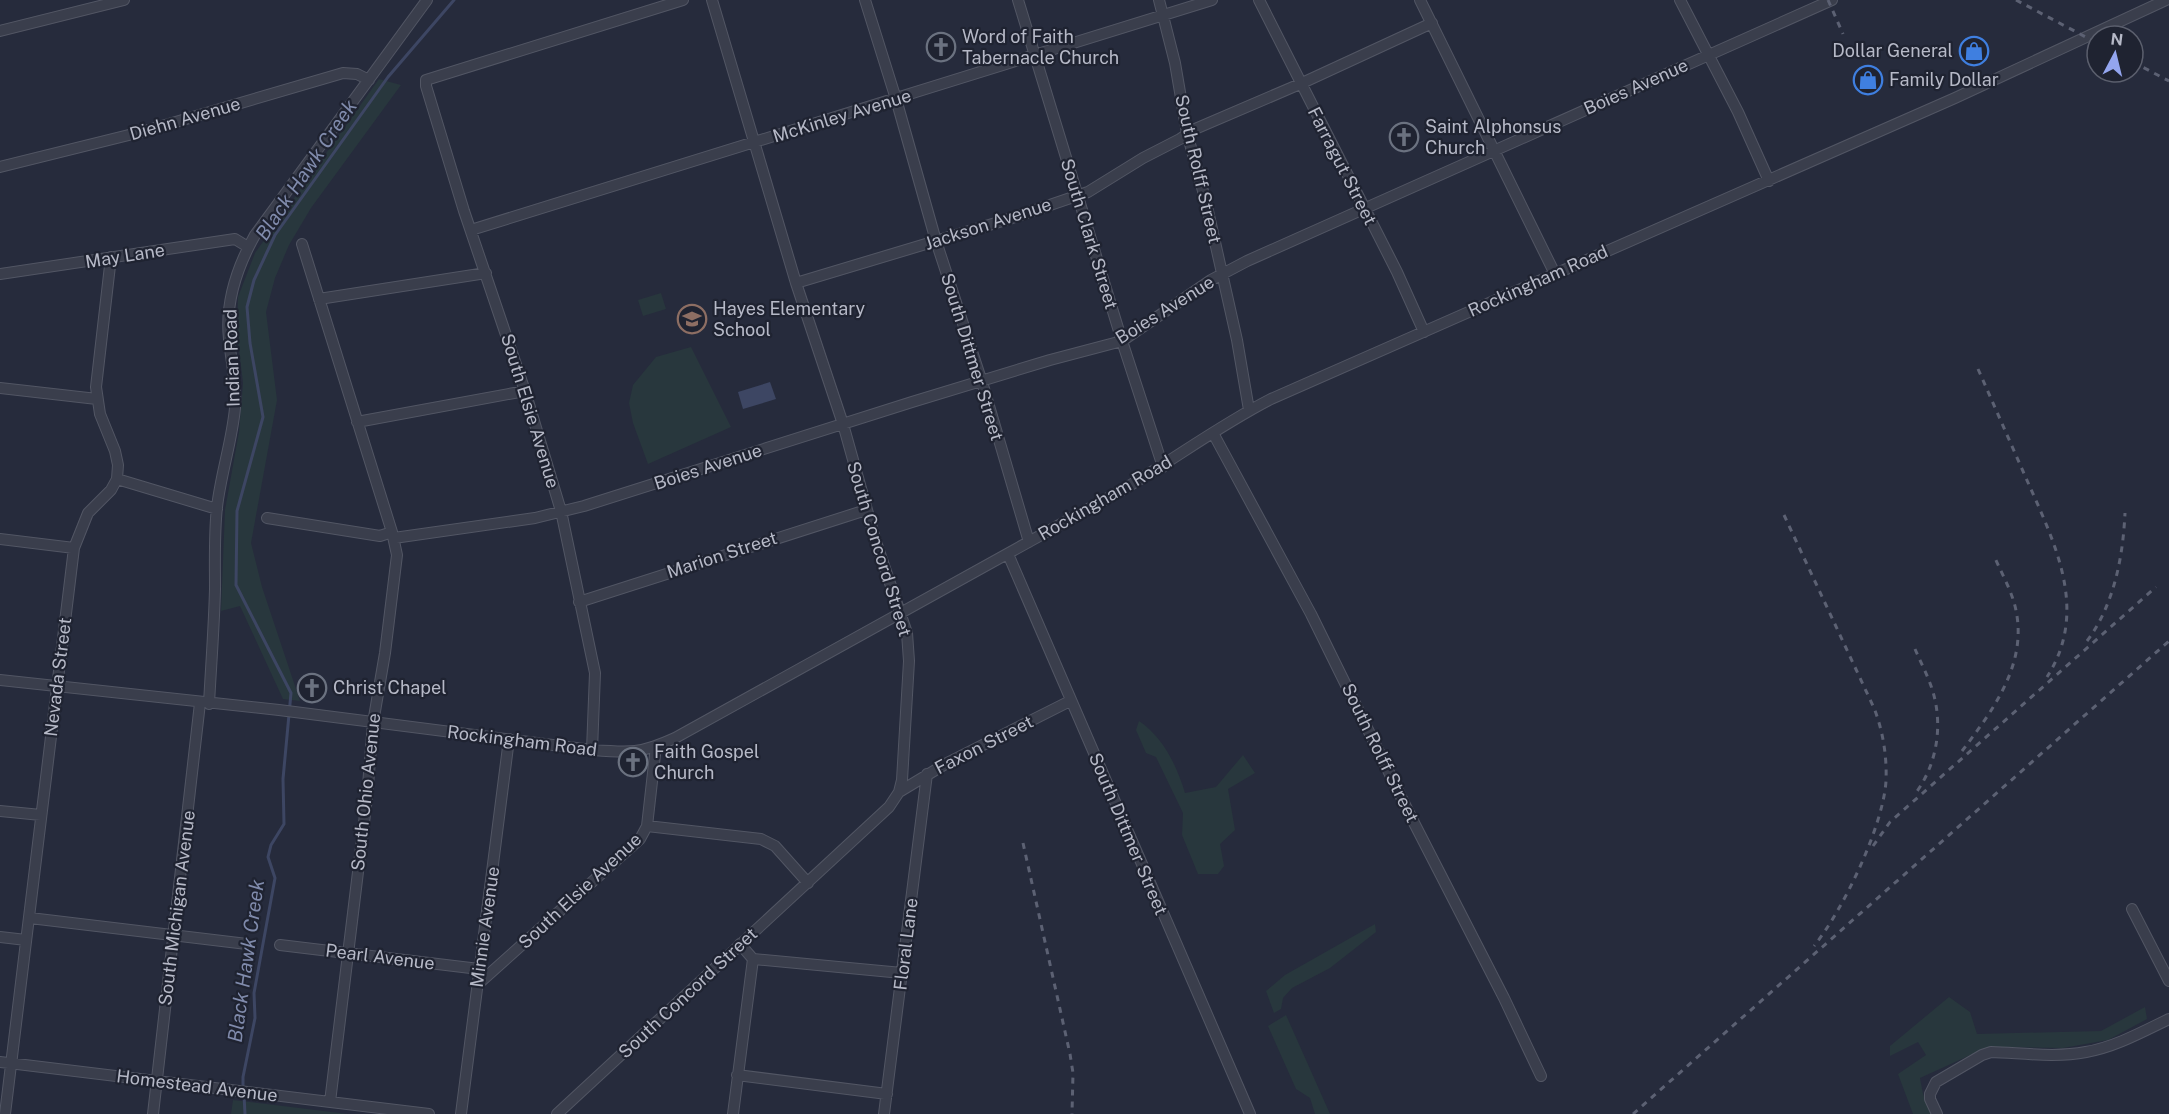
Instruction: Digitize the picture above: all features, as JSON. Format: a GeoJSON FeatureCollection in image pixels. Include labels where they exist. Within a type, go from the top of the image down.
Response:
{"type":"FeatureCollection","features":[{"type":"Feature","properties":{"kind":"street"},"geometry":{"type":"LineString","coordinates":[[0,31],[124,0]]}},
{"type":"Feature","properties":{"kind":"street","name":"Indian Road"},"geometry":{"type":"LineString","coordinates":[[205,703],[214,635],[217,509],[235,404],[229,307],[238,269],[248,247],[427,0]]}},
{"type":"Feature","properties":{"kind":"street","name":"South Elsie Avenue"},"geometry":{"type":"LineString","coordinates":[[592,750],[595,673],[561,512],[426,80],[683,0]]}},
{"type":"Feature","properties":{"kind":"street","name":"South Concord Street"},"geometry":{"type":"LineString","coordinates":[[557,1114],[889,807],[899,792],[903,771],[909,661],[907,633],[866,510],[843,424],[796,283],[713,0]]}},
{"type":"Feature","properties":{"kind":"street","name":"South Dittmer Street"},"geometry":{"type":"LineString","coordinates":[[865,0],[936,241],[982,382],[1029,542]]}},
{"type":"Feature","properties":{"kind":"street","name":"South Clark Street"},"geometry":{"type":"LineString","coordinates":[[1018,0],[1163,467]]}},
{"type":"Feature","properties":{"kind":"street","name":"South Rolff Street"},"geometry":{"type":"LineString","coordinates":[[1159,0],[1175,63],[1187,134],[1206,202],[1238,340],[1249,410]]}},
{"type":"Feature","properties":{"kind":"street","name":"McKinley Avenue"},"geometry":{"type":"LineString","coordinates":[[471,230],[1212,0]]}},
{"type":"Feature","properties":{"kind":"street","name":"Farragut Street"},"geometry":{"type":"LineString","coordinates":[[1259,0],[1397,272],[1424,332]]}},
{"type":"Feature","properties":{"kind":"street"},"geometry":{"type":"LineString","coordinates":[[1420,0],[1555,274]]}},
{"type":"Feature","properties":{"kind":"street"},"geometry":{"type":"LineString","coordinates":[[1680,0],[1738,112],[1769,181]]}},
{"type":"Feature","properties":{"kind":"street","name":"Boies Avenue"},"geometry":{"type":"LineString","coordinates":[[267,518],[380,536],[535,518],[584,506],[1050,360],[1122,341],[1222,274],[1832,0]]}},
{"type":"Feature","properties":{"kind":"street","name":"Rockingham Road"},"geometry":{"type":"LineString","coordinates":[[0,680],[279,710],[592,750],[632,753],[656,746],[900,614],[1163,467],[1249,410],[1969,92],[2166,0]]}},
{"type":"Feature","properties":{"kind":"street","name":"Jackson Avenue"},"geometry":{"type":"LineString","coordinates":[[796,283],[1088,192],[1195,129],[1432,23]]}},
{"type":"Feature","properties":{"kind":"street","name":"Diehn Avenue"},"geometry":{"type":"LineString","coordinates":[[0,167],[127,135],[343,73],[357,74],[369,80]]}},
{"type":"Feature","properties":{"kind":"street","name":"May Lane"},"geometry":{"type":"LineString","coordinates":[[0,274],[236,239],[248,247]]}},
{"type":"Feature","properties":{"kind":"street","name":"South Ohio Avenue"},"geometry":{"type":"LineString","coordinates":[[302,244],[393,535],[397,555],[385,652],[373,723],[367,798],[330,1102]]}},
{"type":"Feature","properties":{"kind":"street"},"geometry":{"type":"LineString","coordinates":[[111,257],[96,374],[97,399],[100,414],[115,451],[118,465],[117,479],[217,509]]}},
{"type":"Feature","properties":{"kind":"street"},"geometry":{"type":"LineString","coordinates":[[319,299],[486,273]]}},
{"type":"Feature","properties":{"kind":"street"},"geometry":{"type":"LineString","coordinates":[[0,388],[97,399]]}},
{"type":"Feature","properties":{"kind":"street"},"geometry":{"type":"LineString","coordinates":[[357,422],[525,391]]}},
{"type":"Feature","properties":{"kind":"street","name":"South Rolff Street"},"geometry":{"type":"LineString","coordinates":[[1213,433],[1311,614],[1541,1076]]}},
{"type":"Feature","properties":{"kind":"street","name":"Nevada Street"},"geometry":{"type":"LineString","coordinates":[[5,1114],[5,1063],[30,918],[74,548],[88,513],[111,490],[117,479]]}},
{"type":"Feature","properties":{"kind":"street","name":"Marion Street"},"geometry":{"type":"LineString","coordinates":[[579,602],[866,510]]}},
{"type":"Feature","properties":{"kind":"street"},"geometry":{"type":"LineString","coordinates":[[0,539],[74,548]]}},
{"type":"Feature","properties":{"kind":"street","name":"South Dittmer Street"},"geometry":{"type":"LineString","coordinates":[[1008,554],[1250,1114]]}},
{"type":"Feature","properties":{"kind":"street","name":"Faxon Street"},"geometry":{"type":"LineString","coordinates":[[899,792],[927,774],[1070,701]]}},
{"type":"Feature","properties":{"kind":"street","name":"South Michigan Avenue"},"geometry":{"type":"LineString","coordinates":[[153,1114],[205,703]]}},
{"type":"Feature","properties":{"kind":"street","name":"Minnie Avenue"},"geometry":{"type":"LineString","coordinates":[[461,1114],[509,739]]}},
{"type":"Feature","properties":{"kind":"street","name":"South Elsie Avenue"},"geometry":{"type":"LineString","coordinates":[[477,985],[640,839],[647,826],[656,746]]}},
{"type":"Feature","properties":{"kind":"street","name":"Floral Lane"},"geometry":{"type":"LineString","coordinates":[[884,1114],[927,774]]}},
{"type":"Feature","properties":{"kind":"street"},"geometry":{"type":"LineString","coordinates":[[0,811],[41,815]]}},
{"type":"Feature","properties":{"kind":"street"},"geometry":{"type":"LineString","coordinates":[[647,826],[762,839],[775,846],[808,883]]}},
{"type":"Feature","properties":{"kind":"street"},"geometry":{"type":"LineString","coordinates":[[2132,909],[2169,981]]}},
{"type":"Feature","properties":{"kind":"street"},"geometry":{"type":"LineString","coordinates":[[30,918],[247,944]]}},
{"type":"Feature","properties":{"kind":"street"},"geometry":{"type":"LineString","coordinates":[[0,937],[26,940]]}},
{"type":"Feature","properties":{"kind":"street"},"geometry":{"type":"LineString","coordinates":[[740,944],[753,959],[902,973]]}},
{"type":"Feature","properties":{"kind":"street","name":"Pearl Avenue"},"geometry":{"type":"LineString","coordinates":[[280,945],[479,969]]}},
{"type":"Feature","properties":{"kind":"street"},"geometry":{"type":"LineString","coordinates":[[734,1114],[753,959]]}},
{"type":"Feature","properties":{"kind":"street"},"geometry":{"type":"LineString","coordinates":[[1937,1114],[1930,1099],[1936,1082],[1982,1055],[1991,1052],[2085,1053],[2117,1044],[2169,1019]]}},
{"type":"Feature","properties":{"kind":"street","name":"Homestead Avenue"},"geometry":{"type":"LineString","coordinates":[[5,1063],[429,1114]]}},
{"type":"Feature","properties":{"kind":"street"},"geometry":{"type":"LineString","coordinates":[[737,1075],[886,1094]]}},
{"type":"Feature","properties":{"kind":"shaded area"},"geometry":{"type":"Polygon","coordinates":[[[379,79],[401,85],[311,208],[289,245],[275,278],[266,312],[277,400],[251,543],[262,587],[300,701],[283,699],[240,606],[221,611],[225,510],[239,432],[243,383],[237,334],[238,297],[255,253],[379,79]]]}},
{"type":"Feature","properties":{"kind":"shaded area"},"geometry":{"type":"Polygon","coordinates":[[[661,293],[666,309],[643,316],[638,300],[661,293]]]}},
{"type":"Feature","properties":{"kind":"shaded area"},"geometry":{"type":"Polygon","coordinates":[[[691,347],[731,427],[648,464],[633,423],[629,403],[633,385],[656,357],[691,347]]]}},
{"type":"Feature","properties":{"kind":"shaded area"},"geometry":{"type":"Polygon","coordinates":[[[1139,721],[1155,735],[1168,753],[1185,793],[1216,787],[1243,755],[1255,773],[1228,789],[1235,830],[1220,844],[1224,866],[1218,874],[1198,874],[1182,835],[1183,813],[1156,757],[1146,753],[1136,730],[1139,721]]]}},
{"type":"Feature","properties":{"kind":"shaded area"},"geometry":{"type":"Polygon","coordinates":[[[1375,924],[1376,932],[1330,968],[1292,988],[1283,998],[1281,1009],[1274,1013],[1266,991],[1285,975],[1375,924]]]}},
{"type":"Feature","properties":{"kind":"shaded area"},"geometry":{"type":"Polygon","coordinates":[[[1949,997],[1970,1012],[1977,1034],[2101,1031],[2145,1007],[2147,1019],[2108,1040],[2063,1048],[1988,1047],[1920,1078],[1923,1094],[1931,1114],[1913,1114],[1898,1074],[1926,1055],[1918,1042],[1890,1056],[1890,1046],[1949,997]]]}},
{"type":"Feature","properties":{"kind":"shaded area"},"geometry":{"type":"Polygon","coordinates":[[[1286,1015],[1330,1114],[1315,1114],[1310,1098],[1296,1089],[1268,1026],[1286,1015]]]}},
{"type":"Feature","properties":{"kind":"shaded area"},"geometry":{"type":"Polygon","coordinates":[[[233,1100],[348,1114],[231,1114],[233,1100]]]}},
{"type":"Feature","properties":{"kind":"water"},"geometry":{"type":"Polygon","coordinates":[[[770,382],[776,399],[743,409],[738,392],[770,382]]]}},
{"type":"Feature","properties":{"kind":"waterway","name":"Black Hawk Creek"},"geometry":{"type":"LineString","coordinates":[[243,1088],[243,1077],[255,1018],[254,993],[275,878],[268,857],[271,845],[284,824],[283,779],[291,693],[236,585],[237,511],[263,417],[250,343],[247,307],[254,280],[275,235],[388,77],[454,0]]}},
{"type":"Feature","properties":{"kind":"waterway","name":"Black Hawk Creek"},"geometry":{"type":"LineString","coordinates":[[244,1095],[245,1114]]}},
{"type":"Feature","properties":{"kind":"railway"},"geometry":{"type":"LineString","coordinates":[[1828,0],[1843,34]]}},
{"type":"Feature","properties":{"kind":"railway"},"geometry":{"type":"LineString","coordinates":[[2016,0],[2085,37]]}},
{"type":"Feature","properties":{"kind":"railway"},"geometry":{"type":"LineString","coordinates":[[2145,68],[2169,81]]}},
{"type":"Feature","properties":{"kind":"railway"},"geometry":{"type":"LineString","coordinates":[[1978,369],[2047,527],[2063,576],[2067,601],[2066,627],[2060,652],[2047,677]]}},
{"type":"Feature","properties":{"kind":"railway"},"geometry":{"type":"LineString","coordinates":[[2087,641],[2104,612],[2115,580],[2122,546],[2125,513]]}},
{"type":"Feature","properties":{"kind":"railway"},"geometry":{"type":"LineString","coordinates":[[1784,515],[1874,708],[1882,735],[1886,762],[1883,800],[1870,844],[1837,912],[1814,946]]}},
{"type":"Feature","properties":{"kind":"railway"},"geometry":{"type":"LineString","coordinates":[[1962,751],[1986,718],[2006,684],[2017,646],[2018,627],[2015,606],[1995,558]]}},
{"type":"Feature","properties":{"kind":"railway"},"geometry":{"type":"LineString","coordinates":[[1873,846],[1890,822],[2156,587]]}},
{"type":"Feature","properties":{"kind":"railway"},"geometry":{"type":"LineString","coordinates":[[1633,1114],[2169,641]]}},
{"type":"Feature","properties":{"kind":"railway"},"geometry":{"type":"LineString","coordinates":[[1915,649],[1931,687],[1938,718],[1933,758],[1915,794]]}},
{"type":"Feature","properties":{"kind":"railway"},"geometry":{"type":"LineString","coordinates":[[1023,843],[1070,1054],[1073,1073],[1072,1114]]}},
{"type":"Feature","properties":{"kind":"place","name":"Word of Faith Tabernacle Church"},"geometry":{"type":"Point","coordinates":[941,47]}},
{"type":"Feature","properties":{"kind":"place","name":"Dollar General"},"geometry":{"type":"Point","coordinates":[1974,51]}},
{"type":"Feature","properties":{"kind":"place","name":"Family Dollar"},"geometry":{"type":"Point","coordinates":[1868,80]}},
{"type":"Feature","properties":{"kind":"place","name":"Saint Alphonsus Church"},"geometry":{"type":"Point","coordinates":[1404,137]}},
{"type":"Feature","properties":{"kind":"place","name":"Hayes Elementary School"},"geometry":{"type":"Point","coordinates":[692,319]}},
{"type":"Feature","properties":{"kind":"place","name":"Christ Chapel"},"geometry":{"type":"Point","coordinates":[312,688]}},
{"type":"Feature","properties":{"kind":"place","name":"Faith Gospel Church"},"geometry":{"type":"Point","coordinates":[633,762]}}]}
